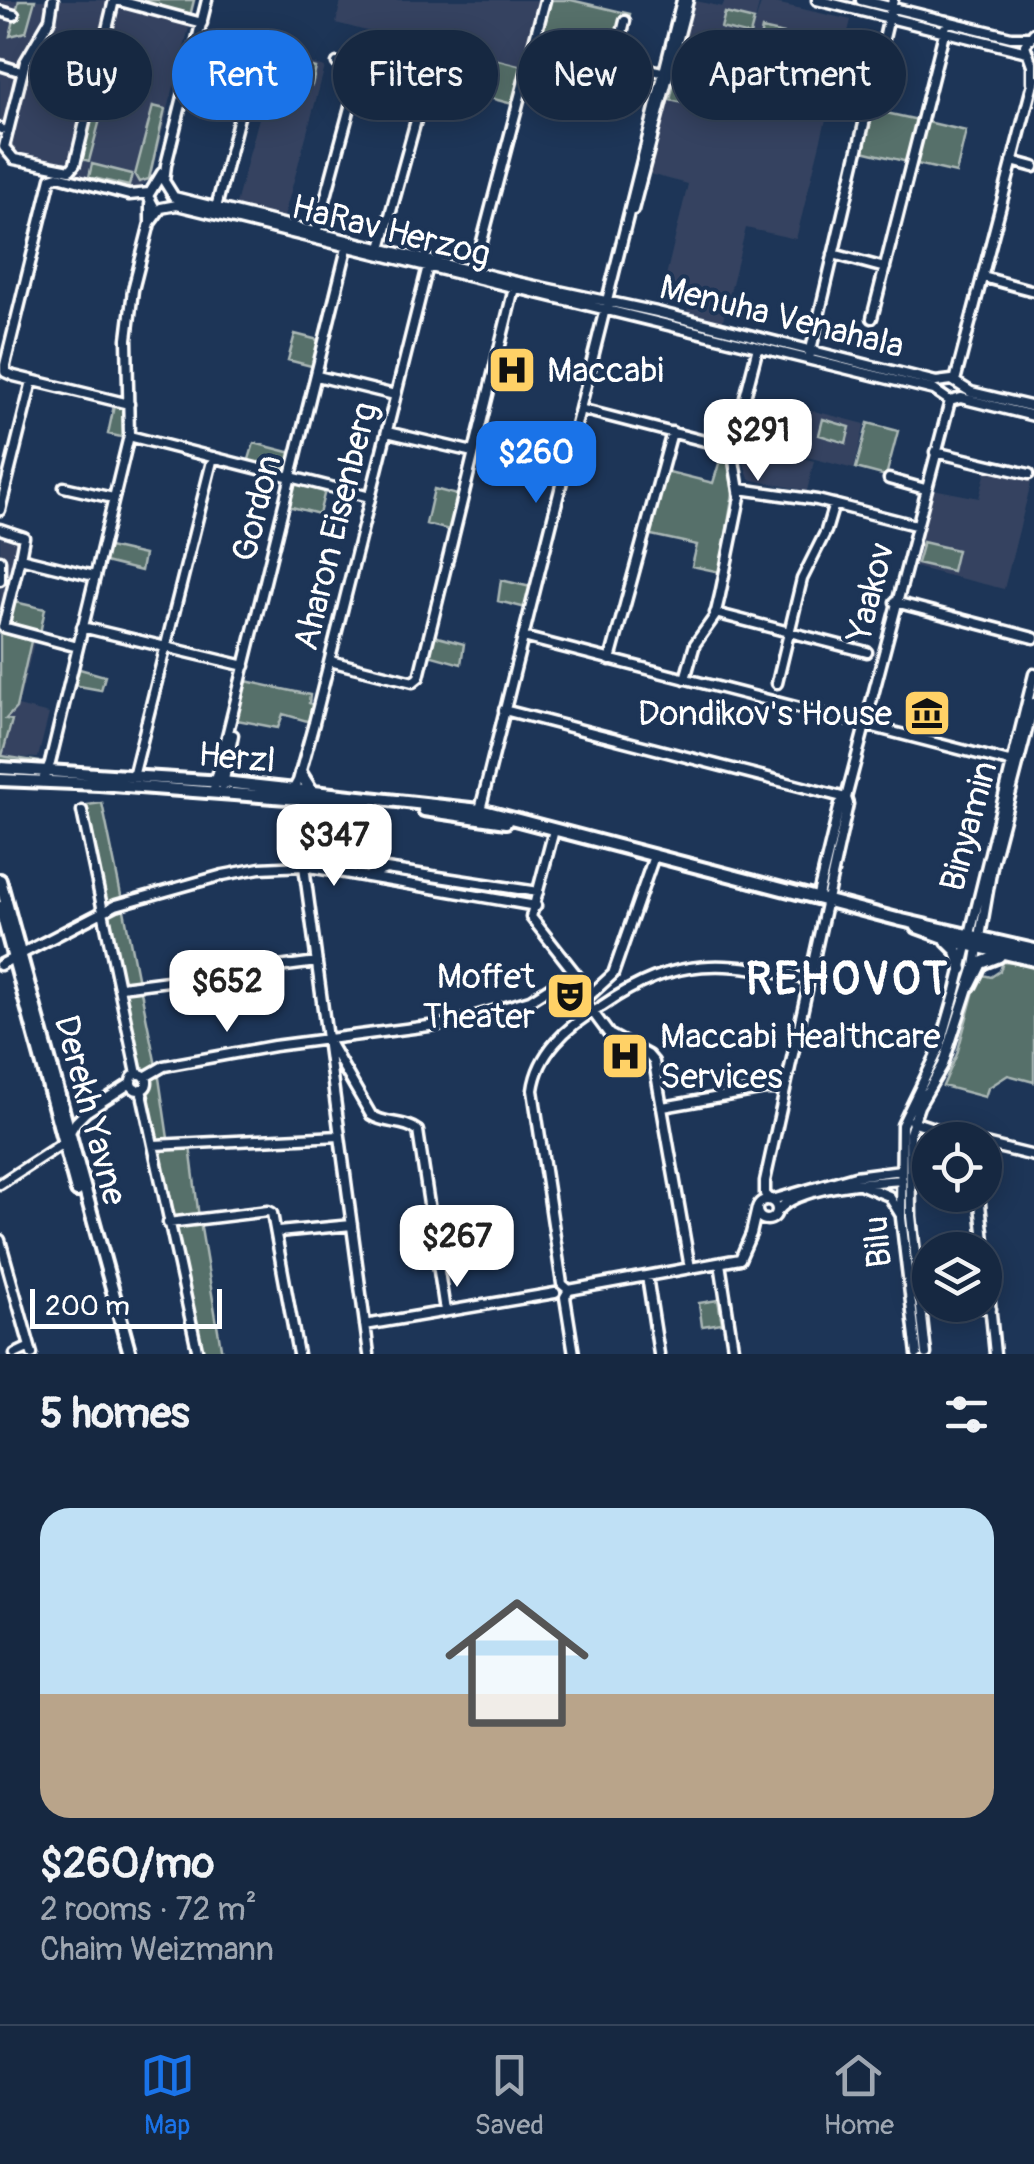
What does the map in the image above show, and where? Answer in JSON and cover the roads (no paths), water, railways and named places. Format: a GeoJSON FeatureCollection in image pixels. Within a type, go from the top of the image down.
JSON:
{"type":"FeatureCollection","features":[{"type":"Feature","properties":{"kind":"main road","name":"Herzl"},"geometry":{"type":"LineString","coordinates":[[0,768],[133,777],[284,799],[479,814]]}},
{"type":"Feature","properties":{"kind":"main road"},"geometry":{"type":"LineString","coordinates":[[300,774],[312,790]]}},
{"type":"Feature","properties":{"kind":"main road","name":"Herzl"},"geometry":{"type":"LineString","coordinates":[[0,780],[312,790],[479,814],[898,920],[1034,960]]}},
{"type":"Feature","properties":{"kind":"main road","name":"Derekh Yavne"},"geometry":{"type":"LineString","coordinates":[[0,880],[17,956],[127,1354]]}},
{"type":"Feature","properties":{"kind":"main road","name":"Derekh Yavne"},"geometry":{"type":"LineString","coordinates":[[0,907],[65,1115],[66,1138]]}},
{"type":"Feature","properties":{"kind":"main road","name":"Herzl"},"geometry":{"type":"LineString","coordinates":[[898,920],[942,938],[1034,950]]}},
{"type":"Feature","properties":{"kind":"main road"},"geometry":{"type":"LineString","coordinates":[[942,938],[958,952],[962,970]]}},
{"type":"Feature","properties":{"kind":"main road"},"geometry":{"type":"LineString","coordinates":[[970,984],[980,964],[989,958],[1018,956]]}},
{"type":"Feature","properties":{"kind":"street"},"geometry":{"type":"LineString","coordinates":[[53,0],[50,19],[25,62],[4,147],[14,159],[63,170],[70,170],[75,164],[115,0],[202,23]]}},
{"type":"Feature","properties":{"kind":"street"},"geometry":{"type":"LineString","coordinates":[[150,222],[170,199],[164,182],[166,165],[207,0]]}},
{"type":"Feature","properties":{"kind":"street"},"geometry":{"type":"LineString","coordinates":[[538,30],[546,0]]}},
{"type":"Feature","properties":{"kind":"street"},"geometry":{"type":"LineString","coordinates":[[479,814],[685,0]]}},
{"type":"Feature","properties":{"kind":"street"},"geometry":{"type":"LineString","coordinates":[[817,0],[1030,55]]}},
{"type":"Feature","properties":{"kind":"street"},"geometry":{"type":"LineString","coordinates":[[862,0],[895,2],[907,11],[1016,38],[1032,34]]}},
{"type":"Feature","properties":{"kind":"street"},"geometry":{"type":"LineString","coordinates":[[810,354],[888,18],[895,2]]}},
{"type":"Feature","properties":{"kind":"street"},"geometry":{"type":"LineString","coordinates":[[0,11],[14,14]]}},
{"type":"Feature","properties":{"kind":"street"},"geometry":{"type":"LineString","coordinates":[[623,30],[625,21]]}},
{"type":"Feature","properties":{"kind":"street"},"geometry":{"type":"LineString","coordinates":[[872,318],[947,21]]}},
{"type":"Feature","properties":{"kind":"street"},"geometry":{"type":"LineString","coordinates":[[949,398],[957,383],[1033,80],[1025,43],[1032,34]]}},
{"type":"Feature","properties":{"kind":"street"},"geometry":{"type":"LineString","coordinates":[[0,65],[16,70]]}},
{"type":"Feature","properties":{"kind":"street"},"geometry":{"type":"LineString","coordinates":[[652,70],[666,74]]}},
{"type":"Feature","properties":{"kind":"street"},"geometry":{"type":"LineString","coordinates":[[474,275],[518,105]]}},
{"type":"Feature","properties":{"kind":"street"},"geometry":{"type":"LineString","coordinates":[[216,208],[238,120]]}},
{"type":"Feature","properties":{"kind":"street"},"geometry":{"type":"LineString","coordinates":[[318,237],[347,120]]}},
{"type":"Feature","properties":{"kind":"street"},"geometry":{"type":"LineString","coordinates":[[377,251],[415,120]]}},
{"type":"Feature","properties":{"kind":"street"},"geometry":{"type":"LineString","coordinates":[[1012,161],[1034,167]]}},
{"type":"Feature","properties":{"kind":"street"},"geometry":{"type":"LineString","coordinates":[[42,782],[48,771],[129,436],[126,349],[131,302],[150,222],[152,190],[166,165]]}},
{"type":"Feature","properties":{"kind":"street"},"geometry":{"type":"LineString","coordinates":[[128,404],[7,373],[6,361],[50,180],[58,176],[129,195],[152,190]]}},
{"type":"Feature","properties":{"kind":"street","name":"HaRav Herzog"},"geometry":{"type":"LineString","coordinates":[[152,190],[168,191],[178,198],[347,248],[377,251],[608,305]]}},
{"type":"Feature","properties":{"kind":"street","name":"HaRav Herzog"},"geometry":{"type":"LineString","coordinates":[[150,204],[163,208],[177,205],[360,243],[377,251]]}},
{"type":"Feature","properties":{"kind":"street"},"geometry":{"type":"LineString","coordinates":[[347,248],[360,243]]}},
{"type":"Feature","properties":{"kind":"street","name":"Gordon"},"geometry":{"type":"LineString","coordinates":[[218,788],[234,735],[246,666],[347,248]]}},
{"type":"Feature","properties":{"kind":"street"},"geometry":{"type":"LineString","coordinates":[[833,254],[886,268]]}},
{"type":"Feature","properties":{"kind":"street","name":"Aharon Eisenberg"},"geometry":{"type":"LineString","coordinates":[[296,789],[427,264]]}},
{"type":"Feature","properties":{"kind":"street"},"geometry":{"type":"LineString","coordinates":[[983,278],[1034,291]]}},
{"type":"Feature","properties":{"kind":"street"},"geometry":{"type":"LineString","coordinates":[[330,661],[416,681],[514,286]]}},
{"type":"Feature","properties":{"kind":"street","name":"Menuha Venahala"},"geometry":{"type":"LineString","coordinates":[[608,305],[758,347],[957,383]]}},
{"type":"Feature","properties":{"kind":"street","name":"Menuha Venahala"},"geometry":{"type":"LineString","coordinates":[[608,305],[755,337],[949,398],[1034,416]]}},
{"type":"Feature","properties":{"kind":"street"},"geometry":{"type":"LineString","coordinates":[[685,679],[695,644],[715,613],[740,489],[732,448],[758,347],[755,337]]}},
{"type":"Feature","properties":{"kind":"street"},"geometry":{"type":"LineString","coordinates":[[317,376],[396,395]]}},
{"type":"Feature","properties":{"kind":"street"},"geometry":{"type":"LineString","coordinates":[[0,510],[32,381]]}},
{"type":"Feature","properties":{"kind":"street"},"geometry":{"type":"LineString","coordinates":[[944,382],[949,398]]}},
{"type":"Feature","properties":{"kind":"street"},"geometry":{"type":"LineString","coordinates":[[957,383],[971,392],[1034,407]]}},
{"type":"Feature","properties":{"kind":"street","name":"Yaakov"},"geometry":{"type":"LineString","coordinates":[[771,1200],[765,1181],[810,980],[821,900],[949,398]]}},
{"type":"Feature","properties":{"kind":"street"},"geometry":{"type":"LineString","coordinates":[[580,409],[732,448]]}},
{"type":"Feature","properties":{"kind":"street"},"geometry":{"type":"LineString","coordinates":[[386,432],[473,452]]}},
{"type":"Feature","properties":{"kind":"street"},"geometry":{"type":"LineString","coordinates":[[610,660],[672,432]]}},
{"type":"Feature","properties":{"kind":"street"},"geometry":{"type":"LineString","coordinates":[[129,436],[370,497]]}},
{"type":"Feature","properties":{"kind":"street"},"geometry":{"type":"LineString","coordinates":[[935,452],[1029,474]]}},
{"type":"Feature","properties":{"kind":"street"},"geometry":{"type":"LineString","coordinates":[[133,777],[213,457]]}},
{"type":"Feature","properties":{"kind":"street"},"geometry":{"type":"LineString","coordinates":[[889,479],[925,489]]}},
{"type":"Feature","properties":{"kind":"street"},"geometry":{"type":"LineString","coordinates":[[64,488],[114,498]]}},
{"type":"Feature","properties":{"kind":"street"},"geometry":{"type":"LineString","coordinates":[[740,489],[834,504],[915,525]]}},
{"type":"Feature","properties":{"kind":"street"},"geometry":{"type":"LineString","coordinates":[[777,683],[802,579],[826,532],[834,504]]}},
{"type":"Feature","properties":{"kind":"street"},"geometry":{"type":"LineString","coordinates":[[0,529],[24,537],[3,626],[78,647]]}},
{"type":"Feature","properties":{"kind":"street"},"geometry":{"type":"LineString","coordinates":[[20,558],[94,576]]}},
{"type":"Feature","properties":{"kind":"street"},"geometry":{"type":"LineString","coordinates":[[0,560],[0,580]]}},
{"type":"Feature","properties":{"kind":"street"},"geometry":{"type":"LineString","coordinates":[[895,602],[1034,638]]}},
{"type":"Feature","properties":{"kind":"street"},"geometry":{"type":"LineString","coordinates":[[715,613],[867,652]]}},
{"type":"Feature","properties":{"kind":"street"},"geometry":{"type":"LineString","coordinates":[[82,626],[246,666]]}},
{"type":"Feature","properties":{"kind":"street"},"geometry":{"type":"LineString","coordinates":[[523,637],[1016,763]]}},
{"type":"Feature","properties":{"kind":"street","name":"Binyamin"},"geometry":{"type":"LineString","coordinates":[[974,941],[1034,674]]}},
{"type":"Feature","properties":{"kind":"street","name":"Binyamin"},"geometry":{"type":"LineString","coordinates":[[1016,763],[1034,703]]}},
{"type":"Feature","properties":{"kind":"street"},"geometry":{"type":"LineString","coordinates":[[504,710],[846,798]]}},
{"type":"Feature","properties":{"kind":"street"},"geometry":{"type":"LineString","coordinates":[[284,799],[296,789]]}},
{"type":"Feature","properties":{"kind":"street"},"geometry":{"type":"LineString","coordinates":[[82,811],[102,910],[146,1085],[141,1090]]}},
{"type":"Feature","properties":{"kind":"street"},"geometry":{"type":"LineString","coordinates":[[554,830],[531,917],[582,982],[609,1034],[653,1059],[690,1268]]}},
{"type":"Feature","properties":{"kind":"street"},"geometry":{"type":"LineString","coordinates":[[592,1005],[597,988],[609,980],[616,966],[654,856]]}},
{"type":"Feature","properties":{"kind":"street"},"geometry":{"type":"LineString","coordinates":[[304,866],[369,1354]]}},
{"type":"Feature","properties":{"kind":"street"},"geometry":{"type":"LineString","coordinates":[[0,965],[102,910],[226,874],[304,866],[536,906]]}},
{"type":"Feature","properties":{"kind":"street"},"geometry":{"type":"LineString","coordinates":[[370,876],[386,870],[538,892]]}},
{"type":"Feature","properties":{"kind":"street"},"geometry":{"type":"LineString","coordinates":[[912,1130],[906,1129],[940,1047],[974,941]]}},
{"type":"Feature","properties":{"kind":"street","name":"Bilu"},"geometry":{"type":"LineString","coordinates":[[917,1354],[901,1218],[906,1129],[943,1066],[970,984],[974,941]]}},
{"type":"Feature","properties":{"kind":"street"},"geometry":{"type":"LineString","coordinates":[[120,987],[317,962]]}},
{"type":"Feature","properties":{"kind":"street"},"geometry":{"type":"LineString","coordinates":[[592,1005],[656,977],[716,964],[747,966],[810,980]]}},
{"type":"Feature","properties":{"kind":"street"},"geometry":{"type":"LineString","coordinates":[[616,966],[619,982],[632,988]]}},
{"type":"Feature","properties":{"kind":"street"},"geometry":{"type":"LineString","coordinates":[[0,1184],[66,1138],[86,1112],[141,1075],[164,1066],[327,1038],[452,1023],[530,1000],[574,972]]}},
{"type":"Feature","properties":{"kind":"street"},"geometry":{"type":"LineString","coordinates":[[574,1354],[533,1090],[537,1070],[547,1053],[606,994],[582,982]]}},
{"type":"Feature","properties":{"kind":"street"},"geometry":{"type":"LineString","coordinates":[[327,1038],[371,1115],[418,1130],[445,1311]]}},
{"type":"Feature","properties":{"kind":"street"},"geometry":{"type":"LineString","coordinates":[[131,1083],[141,1090]]}},
{"type":"Feature","properties":{"kind":"street"},"geometry":{"type":"LineString","coordinates":[[663,1107],[765,1089],[786,1090]]}},
{"type":"Feature","properties":{"kind":"street"},"geometry":{"type":"LineString","coordinates":[[141,1090],[198,1354]]}},
{"type":"Feature","properties":{"kind":"street"},"geometry":{"type":"LineString","coordinates":[[65,1115],[67,1109],[86,1112]]}},
{"type":"Feature","properties":{"kind":"street"},"geometry":{"type":"LineString","coordinates":[[154,1146],[340,1136]]}},
{"type":"Feature","properties":{"kind":"street"},"geometry":{"type":"LineString","coordinates":[[1002,1148],[1033,1156],[1034,1171]]}},
{"type":"Feature","properties":{"kind":"street"},"geometry":{"type":"LineString","coordinates":[[365,1325],[742,1257],[762,1200],[855,1176],[904,1176]]}},
{"type":"Feature","properties":{"kind":"street"},"geometry":{"type":"LineString","coordinates":[[751,1234],[760,1223],[773,1218],[794,1200],[852,1184],[904,1176]]}},
{"type":"Feature","properties":{"kind":"street","name":"Bilu"},"geometry":{"type":"LineString","coordinates":[[904,1176],[912,1242]]}},
{"type":"Feature","properties":{"kind":"street"},"geometry":{"type":"LineString","coordinates":[[852,1184],[872,1187],[890,1196],[901,1218]]}},
{"type":"Feature","properties":{"kind":"street"},"geometry":{"type":"LineString","coordinates":[[771,1200],[778,1210]]}},
{"type":"Feature","properties":{"kind":"street"},"geometry":{"type":"LineString","coordinates":[[757,1208],[760,1217],[768,1220]]}},
{"type":"Feature","properties":{"kind":"street"},"geometry":{"type":"LineString","coordinates":[[168,1223],[268,1211],[275,1217],[298,1354]]}},
{"type":"Feature","properties":{"kind":"street"},"geometry":{"type":"LineString","coordinates":[[278,1232],[352,1226]]}},
{"type":"Feature","properties":{"kind":"street"},"geometry":{"type":"LineString","coordinates":[[0,1240],[3,1263],[31,1350],[15,1354]]}},
{"type":"Feature","properties":{"kind":"street"},"geometry":{"type":"LineString","coordinates":[[720,1263],[734,1354]]}},
{"type":"Feature","properties":{"kind":"street"},"geometry":{"type":"LineString","coordinates":[[646,1276],[659,1354]]}},
{"type":"Feature","properties":{"kind":"street","name":"Bilu"},"geometry":{"type":"LineString","coordinates":[[922,1322],[926,1354]]}},
{"type":"Feature","properties":{"kind":"street"},"geometry":{"type":"LineString","coordinates":[[991,1322],[995,1354]]}},
{"type":"Feature","properties":{"kind":"place","name":"Maccabi"},"geometry":{"type":"Point","coordinates":[512,370]}},
{"type":"Feature","properties":{"kind":"place","name":"Dondikov's House"},"geometry":{"type":"Point","coordinates":[927,713]}},
{"type":"Feature","properties":{"kind":"place","name":"Moffet Theater"},"geometry":{"type":"Point","coordinates":[570,996]}},
{"type":"Feature","properties":{"kind":"place","name":"Maccabi Healthcare Services"},"geometry":{"type":"Point","coordinates":[625,1056]}},
{"type":"Feature","properties":{"kind":"district","name":"REHOVOT"},"geometry":{"type":"Point","coordinates":[848,978]}}]}
